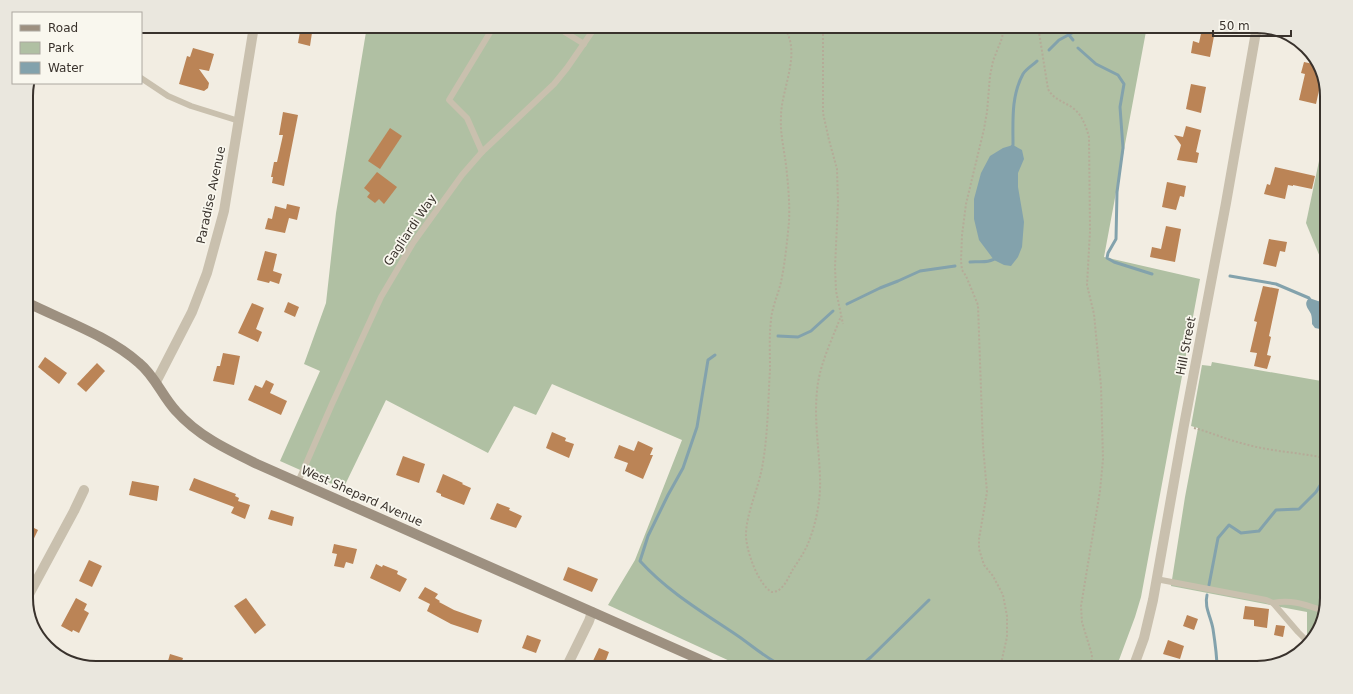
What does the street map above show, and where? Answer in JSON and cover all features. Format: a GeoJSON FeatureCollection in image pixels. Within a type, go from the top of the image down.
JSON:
{"type":"FeatureCollection","features":[{"type":"Feature","properties":{"kind":"street","name":"Paradise Avenue"},"geometry":{"type":"LineString","coordinates":[[156,382],[192,312],[207,273],[224,211],[253,33]]}},
{"type":"Feature","properties":{"kind":"street","name":"Hill Street"},"geometry":{"type":"LineString","coordinates":[[1135,661],[1144,638],[1156,579],[1226,203],[1256,33]]}},
{"type":"Feature","properties":{"kind":"street","name":"West Shepard Avenue"},"geometry":{"type":"LineString","coordinates":[[33,305],[98,336],[140,363],[156,382],[164,397],[172,407],[193,428],[210,440],[257,464],[703,661]]}},
{"type":"Feature","properties":{"kind":"street"},"geometry":{"type":"LineString","coordinates":[[33,587],[84,490]]}},
{"type":"Feature","properties":{"kind":"street"},"geometry":{"type":"LineString","coordinates":[[569,661],[592,612]]}},
{"type":"Feature","properties":{"kind":"lane"},"geometry":{"type":"LineString","coordinates":[[482,152],[467,118],[449,100],[490,33]]}},
{"type":"Feature","properties":{"kind":"lane"},"geometry":{"type":"LineString","coordinates":[[566,33],[584,44]]}},
{"type":"Feature","properties":{"kind":"lane","name":"Gagliardi Way"},"geometry":{"type":"LineString","coordinates":[[298,482],[381,297],[416,238],[462,175],[482,152],[554,84],[591,33]]}},
{"type":"Feature","properties":{"kind":"lane"},"geometry":{"type":"LineString","coordinates":[[142,79],[168,96],[191,106],[239,121]]}},
{"type":"Feature","properties":{"kind":"lane"},"geometry":{"type":"LineString","coordinates":[[1156,579],[1266,600],[1273,603],[1305,639]]}},
{"type":"Feature","properties":{"kind":"lane"},"geometry":{"type":"LineString","coordinates":[[1273,603],[1284,601],[1303,604],[1319,609]]}},
{"type":"Feature","properties":{"kind":"path"},"geometry":{"type":"LineString","coordinates":[[787,33],[790,38],[792,48],[780,116],[786,167],[789,220],[781,283],[771,320],[770,368],[762,468],[746,534],[748,546],[758,575],[763,585],[772,592],[780,590],[786,583],[806,547],[816,518],[819,502],[820,478],[816,414],[817,391],[822,364],[841,316]]}},
{"type":"Feature","properties":{"kind":"path"},"geometry":{"type":"LineString","coordinates":[[823,33],[823,114],[837,169],[838,202],[835,267],[836,291],[843,324]]}},
{"type":"Feature","properties":{"kind":"path"},"geometry":{"type":"LineString","coordinates":[[1001,661],[1007,632],[1006,611],[1001,590],[984,565],[979,549],[979,539],[987,492],[983,446],[978,305],[962,270],[961,261],[962,235],[966,204],[984,129],[993,61],[1003,33]]}},
{"type":"Feature","properties":{"kind":"path"},"geometry":{"type":"LineString","coordinates":[[1039,33],[1048,89],[1052,96],[1077,111],[1085,124],[1089,137],[1090,231],[1088,285],[1094,314],[1101,386],[1103,459],[1100,491],[1081,606],[1082,622],[1092,655],[1092,661]]}},
{"type":"Feature","properties":{"kind":"path"},"geometry":{"type":"LineString","coordinates":[[1184,425],[1216,434],[1240,443],[1265,449],[1320,457]]}},
{"type":"Feature","properties":{"kind":"green space"},"geometry":{"type":"Polygon","coordinates":[[[366,33],[1146,33],[1104,257],[1200,279],[1141,597],[1119,661],[730,661],[608,605],[635,560],[682,440],[552,384],[536,415],[514,406],[488,453],[386,400],[343,489],[280,461],[320,371],[304,364],[326,303],[336,213],[366,33]]]}},
{"type":"Feature","properties":{"kind":"green space"},"geometry":{"type":"Polygon","coordinates":[[[1320,156],[1320,257],[1306,223],[1320,156]]]}},
{"type":"Feature","properties":{"kind":"green space"},"geometry":{"type":"Polygon","coordinates":[[[1212,362],[1320,381],[1320,598],[1318,614],[1314,626],[1307,636],[1307,612],[1171,586],[1198,428],[1191,426],[1202,365],[1211,366],[1212,362]]]}},
{"type":"Feature","properties":{"kind":"water"},"geometry":{"type":"Polygon","coordinates":[[[1013,145],[1022,150],[1024,159],[1018,173],[1018,187],[1024,222],[1022,247],[1018,257],[1011,266],[1004,265],[994,260],[979,240],[974,219],[974,199],[981,173],[990,156],[1003,148],[1013,145]]]}},
{"type":"Feature","properties":{"kind":"water"},"geometry":{"type":"Polygon","coordinates":[[[1309,298],[1320,302],[1320,329],[1315,328],[1312,324],[1311,314],[1306,304],[1309,298]]]}},
{"type":"Feature","properties":{"kind":"building"},"geometry":{"type":"Polygon","coordinates":[[[300,33],[312,33],[310,46],[298,43],[300,33]]]}},
{"type":"Feature","properties":{"kind":"building"},"geometry":{"type":"Polygon","coordinates":[[[1201,33],[1215,33],[1210,57],[1191,53],[1193,41],[1199,43],[1201,33]]]}},
{"type":"Feature","properties":{"kind":"building"},"geometry":{"type":"Polygon","coordinates":[[[193,48],[214,54],[209,71],[199,69],[209,83],[208,88],[204,91],[179,84],[187,56],[190,57],[193,48]]]}},
{"type":"Feature","properties":{"kind":"building"},"geometry":{"type":"Polygon","coordinates":[[[1304,62],[1311,63],[1314,68],[1320,88],[1316,104],[1299,100],[1305,74],[1301,73],[1304,62]]]}},
{"type":"Feature","properties":{"kind":"building"},"geometry":{"type":"Polygon","coordinates":[[[1191,84],[1206,87],[1201,113],[1186,109],[1191,84]]]}},
{"type":"Feature","properties":{"kind":"building"},"geometry":{"type":"Polygon","coordinates":[[[283,112],[298,115],[284,186],[272,183],[273,177],[271,177],[274,162],[277,162],[283,135],[279,135],[283,112]]]}},
{"type":"Feature","properties":{"kind":"building"},"geometry":{"type":"Polygon","coordinates":[[[1186,126],[1201,130],[1196,152],[1199,153],[1197,163],[1177,160],[1181,145],[1174,135],[1183,137],[1186,126]]]}},
{"type":"Feature","properties":{"kind":"building"},"geometry":{"type":"Polygon","coordinates":[[[390,128],[402,136],[380,169],[368,161],[390,128]]]}},
{"type":"Feature","properties":{"kind":"building"},"geometry":{"type":"Polygon","coordinates":[[[1275,167],[1315,176],[1312,189],[1288,185],[1285,199],[1264,194],[1267,184],[1270,185],[1275,167]]]}},
{"type":"Feature","properties":{"kind":"building"},"geometry":{"type":"Polygon","coordinates":[[[377,172],[397,187],[384,204],[379,199],[375,203],[367,197],[370,193],[364,188],[377,172]]]}},
{"type":"Feature","properties":{"kind":"building"},"geometry":{"type":"Polygon","coordinates":[[[1167,182],[1186,186],[1184,197],[1180,196],[1176,210],[1162,207],[1167,182]]]}},
{"type":"Feature","properties":{"kind":"building"},"geometry":{"type":"Polygon","coordinates":[[[287,204],[300,207],[297,220],[289,218],[285,233],[265,229],[268,218],[272,219],[275,206],[286,209],[287,204]]]}},
{"type":"Feature","properties":{"kind":"building"},"geometry":{"type":"Polygon","coordinates":[[[1166,226],[1181,229],[1175,262],[1150,257],[1152,247],[1161,249],[1166,226]]]}},
{"type":"Feature","properties":{"kind":"building"},"geometry":{"type":"Polygon","coordinates":[[[1269,239],[1287,242],[1285,252],[1280,251],[1276,267],[1263,264],[1269,239]]]}},
{"type":"Feature","properties":{"kind":"building"},"geometry":{"type":"Polygon","coordinates":[[[265,251],[277,254],[273,271],[282,274],[279,284],[270,281],[269,283],[257,280],[265,251]]]}},
{"type":"Feature","properties":{"kind":"building"},"geometry":{"type":"Polygon","coordinates":[[[1263,286],[1279,289],[1269,336],[1271,337],[1267,355],[1271,356],[1267,369],[1254,366],[1257,353],[1250,352],[1257,322],[1254,321],[1263,286]]]}},
{"type":"Feature","properties":{"kind":"building"},"geometry":{"type":"Polygon","coordinates":[[[288,302],[299,307],[295,317],[284,312],[288,302]]]}},
{"type":"Feature","properties":{"kind":"building"},"geometry":{"type":"Polygon","coordinates":[[[252,303],[264,308],[256,329],[262,332],[258,342],[238,333],[252,303]]]}},
{"type":"Feature","properties":{"kind":"building"},"geometry":{"type":"Polygon","coordinates":[[[223,353],[240,356],[234,385],[213,381],[217,366],[220,366],[223,353]]]}},
{"type":"Feature","properties":{"kind":"building"},"geometry":{"type":"Polygon","coordinates":[[[45,357],[67,373],[59,384],[38,367],[45,357]]]}},
{"type":"Feature","properties":{"kind":"building"},"geometry":{"type":"Polygon","coordinates":[[[97,363],[105,371],[86,392],[77,384],[97,363]]]}},
{"type":"Feature","properties":{"kind":"building"},"geometry":{"type":"Polygon","coordinates":[[[266,380],[274,384],[270,393],[287,401],[281,415],[248,400],[255,385],[262,388],[266,380]]]}},
{"type":"Feature","properties":{"kind":"building"},"geometry":{"type":"Polygon","coordinates":[[[552,432],[566,438],[565,441],[574,444],[569,458],[546,448],[552,432]]]}},
{"type":"Feature","properties":{"kind":"building"},"geometry":{"type":"Polygon","coordinates":[[[638,441],[653,448],[650,455],[653,455],[643,479],[625,471],[628,463],[614,458],[619,445],[634,451],[638,441]]]}},
{"type":"Feature","properties":{"kind":"building"},"geometry":{"type":"Polygon","coordinates":[[[403,456],[425,464],[419,483],[396,475],[403,456]]]}},
{"type":"Feature","properties":{"kind":"building"},"geometry":{"type":"Polygon","coordinates":[[[443,474],[471,488],[464,505],[441,496],[441,494],[436,492],[443,474]]]}},
{"type":"Feature","properties":{"kind":"building"},"geometry":{"type":"Polygon","coordinates":[[[194,478],[236,494],[235,496],[239,498],[238,501],[250,505],[245,519],[231,513],[234,507],[189,490],[194,478]]]}},
{"type":"Feature","properties":{"kind":"building"},"geometry":{"type":"Polygon","coordinates":[[[132,481],[159,486],[157,501],[129,495],[132,481]]]}},
{"type":"Feature","properties":{"kind":"building"},"geometry":{"type":"Polygon","coordinates":[[[497,503],[510,508],[509,510],[522,516],[516,528],[490,519],[497,503]]]}},
{"type":"Feature","properties":{"kind":"building"},"geometry":{"type":"Polygon","coordinates":[[[271,510],[294,517],[292,526],[268,519],[271,510]]]}},
{"type":"Feature","properties":{"kind":"building"},"geometry":{"type":"Polygon","coordinates":[[[33,528],[38,530],[33,540],[33,528]]]}},
{"type":"Feature","properties":{"kind":"building"},"geometry":{"type":"Polygon","coordinates":[[[334,544],[357,549],[353,564],[346,562],[344,568],[334,566],[337,554],[332,553],[334,544]]]}},
{"type":"Feature","properties":{"kind":"building"},"geometry":{"type":"Polygon","coordinates":[[[89,560],[102,566],[92,587],[79,581],[89,560]]]}},
{"type":"Feature","properties":{"kind":"building"},"geometry":{"type":"Polygon","coordinates":[[[376,564],[398,571],[397,574],[407,579],[400,592],[370,578],[376,564]]]}},
{"type":"Feature","properties":{"kind":"building"},"geometry":{"type":"Polygon","coordinates":[[[568,567],[598,579],[592,592],[563,580],[568,567]]]}},
{"type":"Feature","properties":{"kind":"building"},"geometry":{"type":"Polygon","coordinates":[[[425,587],[438,594],[435,598],[440,601],[439,602],[454,610],[482,620],[478,633],[451,624],[427,611],[430,604],[418,598],[425,587]]]}},
{"type":"Feature","properties":{"kind":"building"},"geometry":{"type":"Polygon","coordinates":[[[76,598],[87,604],[84,610],[89,613],[79,633],[73,630],[72,632],[61,626],[76,598]]]}},
{"type":"Feature","properties":{"kind":"building"},"geometry":{"type":"Polygon","coordinates":[[[246,598],[266,625],[255,634],[234,606],[246,598]]]}},
{"type":"Feature","properties":{"kind":"building"},"geometry":{"type":"Polygon","coordinates":[[[1245,606],[1269,609],[1267,628],[1254,626],[1254,620],[1243,619],[1245,606]]]}},
{"type":"Feature","properties":{"kind":"building"},"geometry":{"type":"Polygon","coordinates":[[[1187,615],[1198,619],[1194,630],[1183,626],[1187,615]]]}},
{"type":"Feature","properties":{"kind":"building"},"geometry":{"type":"Polygon","coordinates":[[[1276,625],[1285,626],[1283,637],[1274,635],[1276,625]]]}},
{"type":"Feature","properties":{"kind":"building"},"geometry":{"type":"Polygon","coordinates":[[[527,635],[541,640],[536,653],[522,648],[527,635]]]}},
{"type":"Feature","properties":{"kind":"building"},"geometry":{"type":"Polygon","coordinates":[[[1168,640],[1184,646],[1180,659],[1163,654],[1168,640]]]}},
{"type":"Feature","properties":{"kind":"building"},"geometry":{"type":"Polygon","coordinates":[[[599,648],[609,652],[606,661],[593,661],[599,648]]]}},
{"type":"Feature","properties":{"kind":"building"},"geometry":{"type":"Polygon","coordinates":[[[170,654],[183,658],[182,661],[168,661],[170,654]]]}},
{"type":"Feature","properties":{"kind":"waterway"},"geometry":{"type":"LineString","coordinates":[[1049,50],[1059,40],[1072,33]]}},
{"type":"Feature","properties":{"kind":"waterway"},"geometry":{"type":"LineString","coordinates":[[1069,35],[1073,40]]}},
{"type":"Feature","properties":{"kind":"waterway"},"geometry":{"type":"LineString","coordinates":[[1078,48],[1096,64],[1118,75],[1124,84],[1120,107],[1123,148],[1117,192],[1116,239],[1108,253],[1107,258],[1114,262],[1152,274]]}},
{"type":"Feature","properties":{"kind":"waterway"},"geometry":{"type":"LineString","coordinates":[[1011,148],[1013,145],[1013,118],[1016,91],[1023,74],[1037,61]]}},
{"type":"Feature","properties":{"kind":"waterway"},"geometry":{"type":"LineString","coordinates":[[970,262],[991,261],[997,257]]}},
{"type":"Feature","properties":{"kind":"waterway"},"geometry":{"type":"LineString","coordinates":[[847,304],[920,271],[955,266]]}},
{"type":"Feature","properties":{"kind":"waterway"},"geometry":{"type":"LineString","coordinates":[[1230,276],[1276,284],[1309,298],[1311,301]]}},
{"type":"Feature","properties":{"kind":"waterway"},"geometry":{"type":"LineString","coordinates":[[778,336],[798,337],[811,331],[833,311]]}},
{"type":"Feature","properties":{"kind":"waterway"},"geometry":{"type":"LineString","coordinates":[[715,355],[708,360],[697,427],[683,468],[648,536],[640,561],[662,583],[687,602],[773,661]]}},
{"type":"Feature","properties":{"kind":"waterway"},"geometry":{"type":"LineString","coordinates":[[1209,585],[1218,538],[1229,525],[1241,533],[1259,531],[1276,510],[1299,509],[1316,492],[1320,485]]}},
{"type":"Feature","properties":{"kind":"waterway"},"geometry":{"type":"LineString","coordinates":[[1207,595],[1206,604],[1213,629],[1217,661]]}},
{"type":"Feature","properties":{"kind":"waterway"},"geometry":{"type":"LineString","coordinates":[[866,661],[929,600]]}}]}
